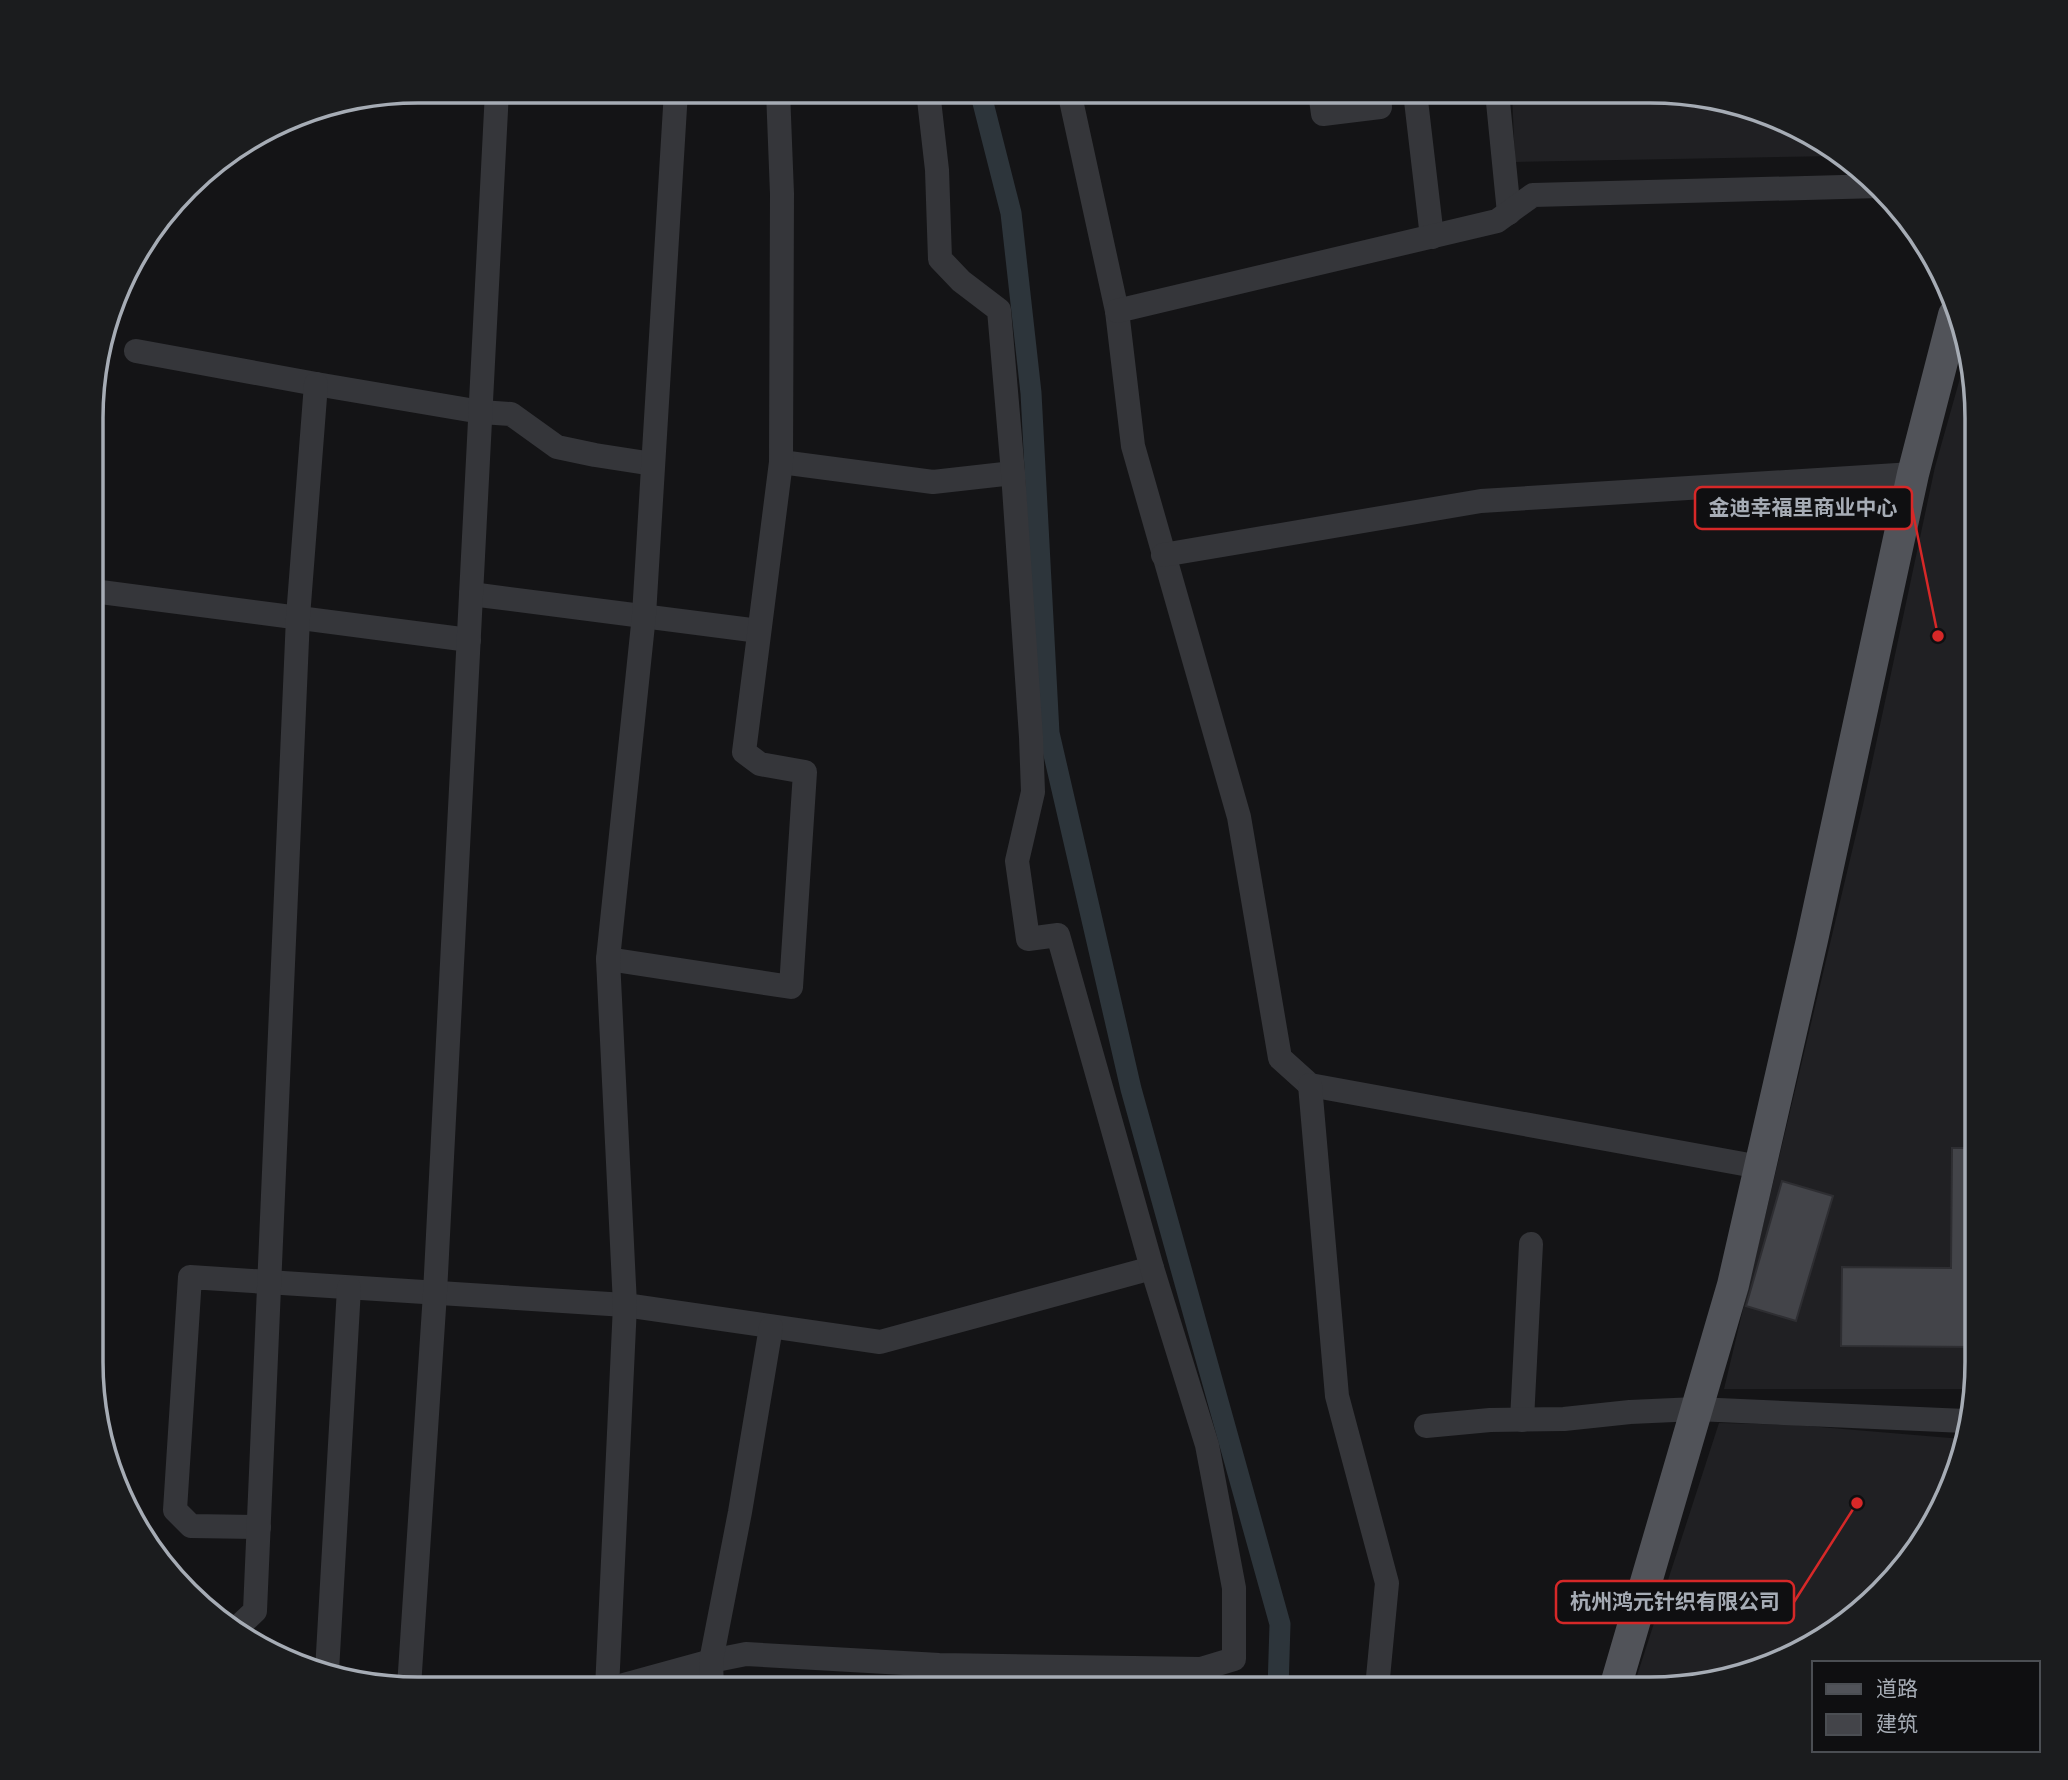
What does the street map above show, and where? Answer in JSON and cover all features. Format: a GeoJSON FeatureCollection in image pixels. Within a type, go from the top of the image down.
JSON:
{"type":"FeatureCollection","features":[{"type":"Feature","properties":{"kind":"main road"},"geometry":{"type":"LineString","coordinates":[[1618,1677],[1733,1285],[1815,927],[1913,474],[1951,327]]}},
{"type":"Feature","properties":{"kind":"street"},"geometry":{"type":"LineString","coordinates":[[410,1677],[435,1293],[496,103]]}},
{"type":"Feature","properties":{"kind":"street"},"geometry":{"type":"LineString","coordinates":[[609,1677],[625,1305],[608,959],[644,615],[675,103]]}},
{"type":"Feature","properties":{"kind":"street"},"geometry":{"type":"LineString","coordinates":[[608,959],[791,987],[805,772],[760,764],[744,752],[781,463],[782,194],[778,103]]}},
{"type":"Feature","properties":{"kind":"street"},"geometry":{"type":"LineString","coordinates":[[711,1675],[746,1654],[939,1665],[1201,1669],[1234,1659],[1234,1588],[1208,1445],[1152,1268],[1058,935],[1028,939],[1017,861],[1033,792],[1013,473],[999,310],[961,281],[940,259],[936,170],[929,103]]}},
{"type":"Feature","properties":{"kind":"street"},"geometry":{"type":"LineString","coordinates":[[1072,103],[1117,311],[1133,446],[1239,817],[1280,1058],[1310,1086],[1760,1167]]}},
{"type":"Feature","properties":{"kind":"street"},"geometry":{"type":"LineString","coordinates":[[1322,103],[1323,114],[1380,107],[1379,103]]}},
{"type":"Feature","properties":{"kind":"street"},"geometry":{"type":"LineString","coordinates":[[1416,103],[1432,237]]}},
{"type":"Feature","properties":{"kind":"street"},"geometry":{"type":"LineString","coordinates":[[1498,103],[1509,213]]}},
{"type":"Feature","properties":{"kind":"street"},"geometry":{"type":"LineString","coordinates":[[1117,311],[1497,221],[1533,195],[1864,186]]}},
{"type":"Feature","properties":{"kind":"street"},"geometry":{"type":"LineString","coordinates":[[136,351],[481,412],[511,414],[557,447],[653,464]]}},
{"type":"Feature","properties":{"kind":"street"},"geometry":{"type":"LineString","coordinates":[[242,1623],[255,1611],[298,617],[316,384]]}},
{"type":"Feature","properties":{"kind":"street"},"geometry":{"type":"LineString","coordinates":[[781,463],[933,482],[1013,473]]}},
{"type":"Feature","properties":{"kind":"street"},"geometry":{"type":"LineString","coordinates":[[1163,555],[1481,501],[1913,474]]}},
{"type":"Feature","properties":{"kind":"street"},"geometry":{"type":"LineString","coordinates":[[103,591],[469,640]]}},
{"type":"Feature","properties":{"kind":"street"},"geometry":{"type":"LineString","coordinates":[[471,594],[759,631]]}},
{"type":"Feature","properties":{"kind":"street"},"geometry":{"type":"LineString","coordinates":[[1310,1086],[1337,1396],[1387,1583],[1378,1677]]}},
{"type":"Feature","properties":{"kind":"street"},"geometry":{"type":"LineString","coordinates":[[1522,1420],[1531,1244]]}},
{"type":"Feature","properties":{"kind":"street"},"geometry":{"type":"LineString","coordinates":[[259,1527],[191,1526],[175,1510],[190,1277],[625,1305],[880,1342],[1152,1268]]}},
{"type":"Feature","properties":{"kind":"street"},"geometry":{"type":"LineString","coordinates":[[327,1663],[349,1288]]}},
{"type":"Feature","properties":{"kind":"street"},"geometry":{"type":"LineString","coordinates":[[711,1675],[771,1326]]}},
{"type":"Feature","properties":{"kind":"street"},"geometry":{"type":"LineString","coordinates":[[1426,1426],[1696,1409],[1959,1421]]}},
{"type":"Feature","properties":{"kind":"shaded area"},"geometry":{"type":"Polygon","coordinates":[[[1512,103],[1650,103],[1711,109],[1770,127],[1825,156],[1515,162],[1512,103]]]}},
{"type":"Feature","properties":{"kind":"shaded area"},"geometry":{"type":"Polygon","coordinates":[[[1961,373],[1965,418],[1963,1389],[1724,1389],[1863,805],[1935,467],[1961,373]]]}},
{"type":"Feature","properties":{"kind":"shaded area"},"geometry":{"type":"Polygon","coordinates":[[[1719,1423],[1796,1425],[1955,1438],[1941,1482],[1912,1537],[1873,1585],[1842,1612],[1807,1635],[1751,1660],[1691,1674],[1637,1677],[1719,1423]]]}},
{"type":"Feature","properties":{"kind":"building"},"geometry":{"type":"Polygon","coordinates":[[[1952,1148],[1965,1148],[1965,1347],[1841,1346],[1842,1267],[1951,1268],[1952,1148]]]}},
{"type":"Feature","properties":{"kind":"building"},"geometry":{"type":"Polygon","coordinates":[[[1782,1181],[1833,1196],[1796,1321],[1746,1306],[1782,1181]]]}},
{"type":"Feature","properties":{"kind":"waterway"},"geometry":{"type":"LineString","coordinates":[[983,103],[1011,213],[1031,393],[1049,733],[1131,1089],[1280,1624],[1278,1677]]}},
{"type":"Feature","properties":{"kind":"place","name":"金迪幸福里商业中心"},"geometry":{"type":"Point","coordinates":[1938,636]}},
{"type":"Feature","properties":{"kind":"place","name":"杭州鸿元针织有限公司"},"geometry":{"type":"Point","coordinates":[1857,1503]}}]}
